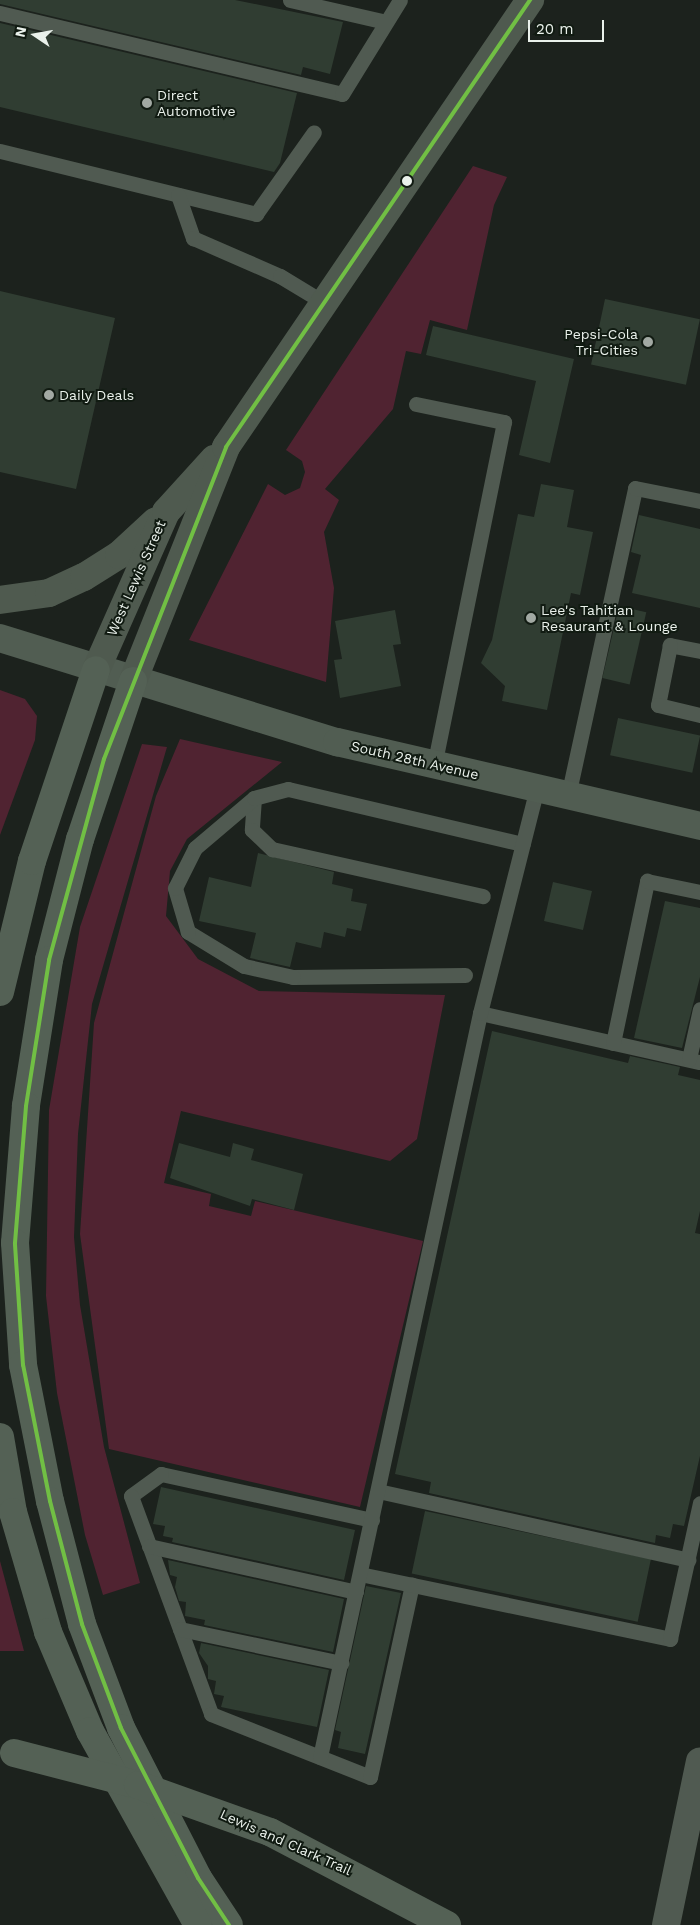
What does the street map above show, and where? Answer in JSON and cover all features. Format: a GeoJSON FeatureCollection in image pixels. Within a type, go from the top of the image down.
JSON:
{"type":"FeatureCollection","features":[{"type":"Feature","properties":{"kind":"highway"},"geometry":{"type":"LineString","coordinates":[[0,992],[32,862],[96,670]]}},
{"type":"Feature","properties":{"kind":"highway"},"geometry":{"type":"LineString","coordinates":[[133,681],[80,839],[49,960],[26,1106],[15,1243],[23,1365],[50,1501],[82,1624],[122,1728],[198,1878],[229,1925]]}},
{"type":"Feature","properties":{"kind":"highway"},"geometry":{"type":"LineString","coordinates":[[0,1437],[13,1512],[48,1632],[90,1731],[198,1925]]}},
{"type":"Feature","properties":{"kind":"highway","name":"Lewis and Clark Trail"},"geometry":{"type":"LineString","coordinates":[[7,1751],[138,1785],[270,1832],[448,1925]]}},
{"type":"Feature","properties":{"kind":"main road","name":"West Lewis Street"},"geometry":{"type":"LineString","coordinates":[[96,670],[166,512],[226,447],[530,0]]}},
{"type":"Feature","properties":{"kind":"main road","name":"West Lewis Street"},"geometry":{"type":"LineString","coordinates":[[133,681],[226,447]]}},
{"type":"Feature","properties":{"kind":"main road"},"geometry":{"type":"LineString","coordinates":[[0,600],[49,593],[84,577],[119,556],[166,512]]}},
{"type":"Feature","properties":{"kind":"main road","name":"South 28th Avenue"},"geometry":{"type":"LineString","coordinates":[[0,638],[266,723],[434,765],[700,826]]}},
{"type":"Feature","properties":{"kind":"street"},"geometry":{"type":"LineString","coordinates":[[666,1925],[694,1814],[700,1761]]}},
{"type":"Feature","properties":{"kind":"lane"},"geometry":{"type":"LineString","coordinates":[[290,0],[386,22]]}},
{"type":"Feature","properties":{"kind":"lane"},"geometry":{"type":"LineString","coordinates":[[0,13],[342,94],[400,0]]}},
{"type":"Feature","properties":{"kind":"lane"},"geometry":{"type":"LineString","coordinates":[[0,151],[256,214],[314,132]]}},
{"type":"Feature","properties":{"kind":"lane"},"geometry":{"type":"LineString","coordinates":[[178,194],[194,238],[280,276],[323,302]]}},
{"type":"Feature","properties":{"kind":"lane"},"geometry":{"type":"LineString","coordinates":[[416,404],[504,422],[434,765]]}},
{"type":"Feature","properties":{"kind":"lane"},"geometry":{"type":"LineString","coordinates":[[568,796],[635,488],[700,502]]}},
{"type":"Feature","properties":{"kind":"lane"},"geometry":{"type":"LineString","coordinates":[[700,651],[670,645],[658,705],[700,715]]}},
{"type":"Feature","properties":{"kind":"lane"},"geometry":{"type":"LineString","coordinates":[[320,1757],[480,1013],[537,788]]}},
{"type":"Feature","properties":{"kind":"lane"},"geometry":{"type":"LineString","coordinates":[[465,975],[293,977],[244,966],[188,932],[176,888],[195,848],[254,798],[288,789],[523,844]]}},
{"type":"Feature","properties":{"kind":"lane"},"geometry":{"type":"LineString","coordinates":[[254,798],[252,830],[272,849],[484,896]]}},
{"type":"Feature","properties":{"kind":"lane"},"geometry":{"type":"LineString","coordinates":[[613,1043],[647,881],[700,892]]}},
{"type":"Feature","properties":{"kind":"lane"},"geometry":{"type":"LineString","coordinates":[[480,1013],[694,1061],[700,1009]]}},
{"type":"Feature","properties":{"kind":"lane"},"geometry":{"type":"LineString","coordinates":[[372,1520],[161,1474],[131,1496],[211,1714],[370,1777],[412,1585]]}},
{"type":"Feature","properties":{"kind":"lane"},"geometry":{"type":"LineString","coordinates":[[378,1491],[688,1560]]}},
{"type":"Feature","properties":{"kind":"lane"},"geometry":{"type":"LineString","coordinates":[[360,1574],[670,1639],[700,1503]]}},
{"type":"Feature","properties":{"kind":"lane"},"geometry":{"type":"LineString","coordinates":[[149,1546],[356,1592]]}},
{"type":"Feature","properties":{"kind":"lane"},"geometry":{"type":"LineString","coordinates":[[180,1629],[341,1663]]}},
{"type":"Feature","properties":{"kind":"shaded area"},"geometry":{"type":"Polygon","coordinates":[[[473,166],[507,177],[494,205],[467,330],[430,320],[421,354],[406,351],[393,409],[325,489],[339,500],[324,532],[334,588],[326,682],[189,640],[268,484],[285,495],[300,488],[305,472],[302,461],[286,450],[473,166]]]}},
{"type":"Feature","properties":{"kind":"shaded area"},"geometry":{"type":"Polygon","coordinates":[[[0,690],[25,699],[37,716],[35,740],[0,835],[0,690]]]}},
{"type":"Feature","properties":{"kind":"shaded area"},"geometry":{"type":"Polygon","coordinates":[[[180,739],[282,762],[187,839],[170,871],[166,916],[198,959],[259,991],[445,995],[417,1139],[390,1161],[181,1111],[164,1183],[211,1194],[209,1206],[251,1216],[255,1201],[423,1241],[360,1507],[109,1449],[80,1234],[94,1023],[156,796],[180,739]]]}},
{"type":"Feature","properties":{"kind":"shaded area"},"geometry":{"type":"Polygon","coordinates":[[[142,744],[167,747],[92,1004],[78,1134],[74,1237],[80,1305],[104,1447],[140,1583],[103,1595],[85,1535],[57,1393],[46,1296],[49,1110],[80,927],[142,744]]]}},
{"type":"Feature","properties":{"kind":"shaded area"},"geometry":{"type":"Polygon","coordinates":[[[0,1561],[24,1651],[0,1651],[0,1561]]]}},
{"type":"Feature","properties":{"kind":"building"},"geometry":{"type":"Polygon","coordinates":[[[0,0],[235,0],[343,22],[330,74],[303,67],[301,75],[0,4],[0,0]]]}},
{"type":"Feature","properties":{"kind":"building","name":"Direct Automotive"},"geometry":{"type":"Polygon","coordinates":[[[0,23],[297,93],[280,163],[274,172],[0,107],[0,23]]]}},
{"type":"Feature","properties":{"kind":"building","name":"Daily Deals"},"geometry":{"type":"Polygon","coordinates":[[[0,291],[115,318],[76,489],[0,472],[0,291]]]}},
{"type":"Feature","properties":{"kind":"building","name":"Pepsi-Cola Tri-Cities"},"geometry":{"type":"Polygon","coordinates":[[[605,299],[700,319],[686,385],[591,365],[605,299]]]}},
{"type":"Feature","properties":{"kind":"building"},"geometry":{"type":"Polygon","coordinates":[[[433,326],[574,359],[550,463],[519,455],[536,381],[426,355],[433,326]]]}},
{"type":"Feature","properties":{"kind":"building","name":"Lee's Tahitian Resaurant & Lounge"},"geometry":{"type":"Polygon","coordinates":[[[541,484],[574,490],[567,527],[593,532],[580,595],[571,593],[547,710],[502,701],[505,686],[481,663],[492,640],[518,514],[534,517],[541,484]]]}},
{"type":"Feature","properties":{"kind":"building"},"geometry":{"type":"Polygon","coordinates":[[[639,515],[700,529],[700,608],[632,593],[641,555],[631,552],[639,515]]]}},
{"type":"Feature","properties":{"kind":"building"},"geometry":{"type":"Polygon","coordinates":[[[619,606],[646,612],[630,684],[602,678],[619,606]]]}},
{"type":"Feature","properties":{"kind":"building"},"geometry":{"type":"Polygon","coordinates":[[[395,610],[401,644],[393,645],[401,686],[340,698],[334,660],[342,659],[335,621],[395,610]]]}},
{"type":"Feature","properties":{"kind":"building"},"geometry":{"type":"Polygon","coordinates":[[[618,718],[700,735],[692,773],[610,755],[618,718]]]}},
{"type":"Feature","properties":{"kind":"building"},"geometry":{"type":"Polygon","coordinates":[[[258,853],[334,872],[332,884],[353,889],[351,901],[367,904],[361,931],[347,928],[345,937],[324,932],[321,948],[296,942],[290,967],[250,958],[256,933],[199,921],[209,877],[251,887],[258,853]]]}},
{"type":"Feature","properties":{"kind":"building"},"geometry":{"type":"Polygon","coordinates":[[[553,882],[592,891],[583,930],[544,921],[553,882]]]}},
{"type":"Feature","properties":{"kind":"building"},"geometry":{"type":"Polygon","coordinates":[[[665,901],[700,908],[700,977],[682,1048],[634,1038],[665,901]]]}},
{"type":"Feature","properties":{"kind":"building"},"geometry":{"type":"Polygon","coordinates":[[[492,1031],[628,1063],[630,1056],[680,1067],[678,1075],[700,1080],[700,1211],[695,1233],[700,1234],[700,1456],[684,1526],[673,1524],[670,1538],[656,1535],[655,1543],[429,1493],[431,1482],[395,1474],[492,1031]]]}},
{"type":"Feature","properties":{"kind":"building"},"geometry":{"type":"Polygon","coordinates":[[[179,1143],[230,1157],[233,1143],[254,1149],[251,1160],[303,1174],[294,1210],[252,1199],[250,1206],[170,1178],[179,1143]]]}},
{"type":"Feature","properties":{"kind":"building"},"geometry":{"type":"Polygon","coordinates":[[[161,1487],[355,1530],[344,1580],[172,1542],[173,1538],[163,1536],[165,1526],[153,1524],[161,1487]]]}},
{"type":"Feature","properties":{"kind":"building"},"geometry":{"type":"Polygon","coordinates":[[[425,1511],[651,1559],[638,1622],[412,1574],[425,1511]]]}},
{"type":"Feature","properties":{"kind":"building"},"geometry":{"type":"Polygon","coordinates":[[[168,1560],[344,1599],[333,1652],[204,1625],[205,1620],[185,1616],[186,1602],[179,1601],[175,1587],[177,1577],[170,1575],[168,1560]]]}},
{"type":"Feature","properties":{"kind":"building"},"geometry":{"type":"Polygon","coordinates":[[[366,1586],[401,1593],[365,1754],[338,1748],[341,1732],[335,1730],[366,1586]]]}},
{"type":"Feature","properties":{"kind":"building"},"geometry":{"type":"Polygon","coordinates":[[[201,1643],[329,1670],[317,1727],[221,1707],[224,1696],[214,1694],[216,1681],[208,1679],[208,1666],[199,1653],[201,1643]]]}},
{"type":"Feature","properties":{"kind":"transit line"},"geometry":{"type":"LineString","coordinates":[[229,1925],[198,1878],[121,1728],[82,1624],[50,1501],[23,1365],[15,1243],[26,1106],[49,960],[104,759],[226,447],[530,0]]}},
{"type":"Feature","properties":{"kind":"place","name":"Direct Automotive"},"geometry":{"type":"Point","coordinates":[147,103]}},
{"type":"Feature","properties":{"kind":"place","name":"Pepsi-Cola Tri-Cities"},"geometry":{"type":"Point","coordinates":[648,342]}},
{"type":"Feature","properties":{"kind":"place","name":"Daily Deals"},"geometry":{"type":"Point","coordinates":[49,395]}},
{"type":"Feature","properties":{"kind":"place","name":"Lee's Tahitian Resaurant & Lounge"},"geometry":{"type":"Point","coordinates":[531,618]}}]}
